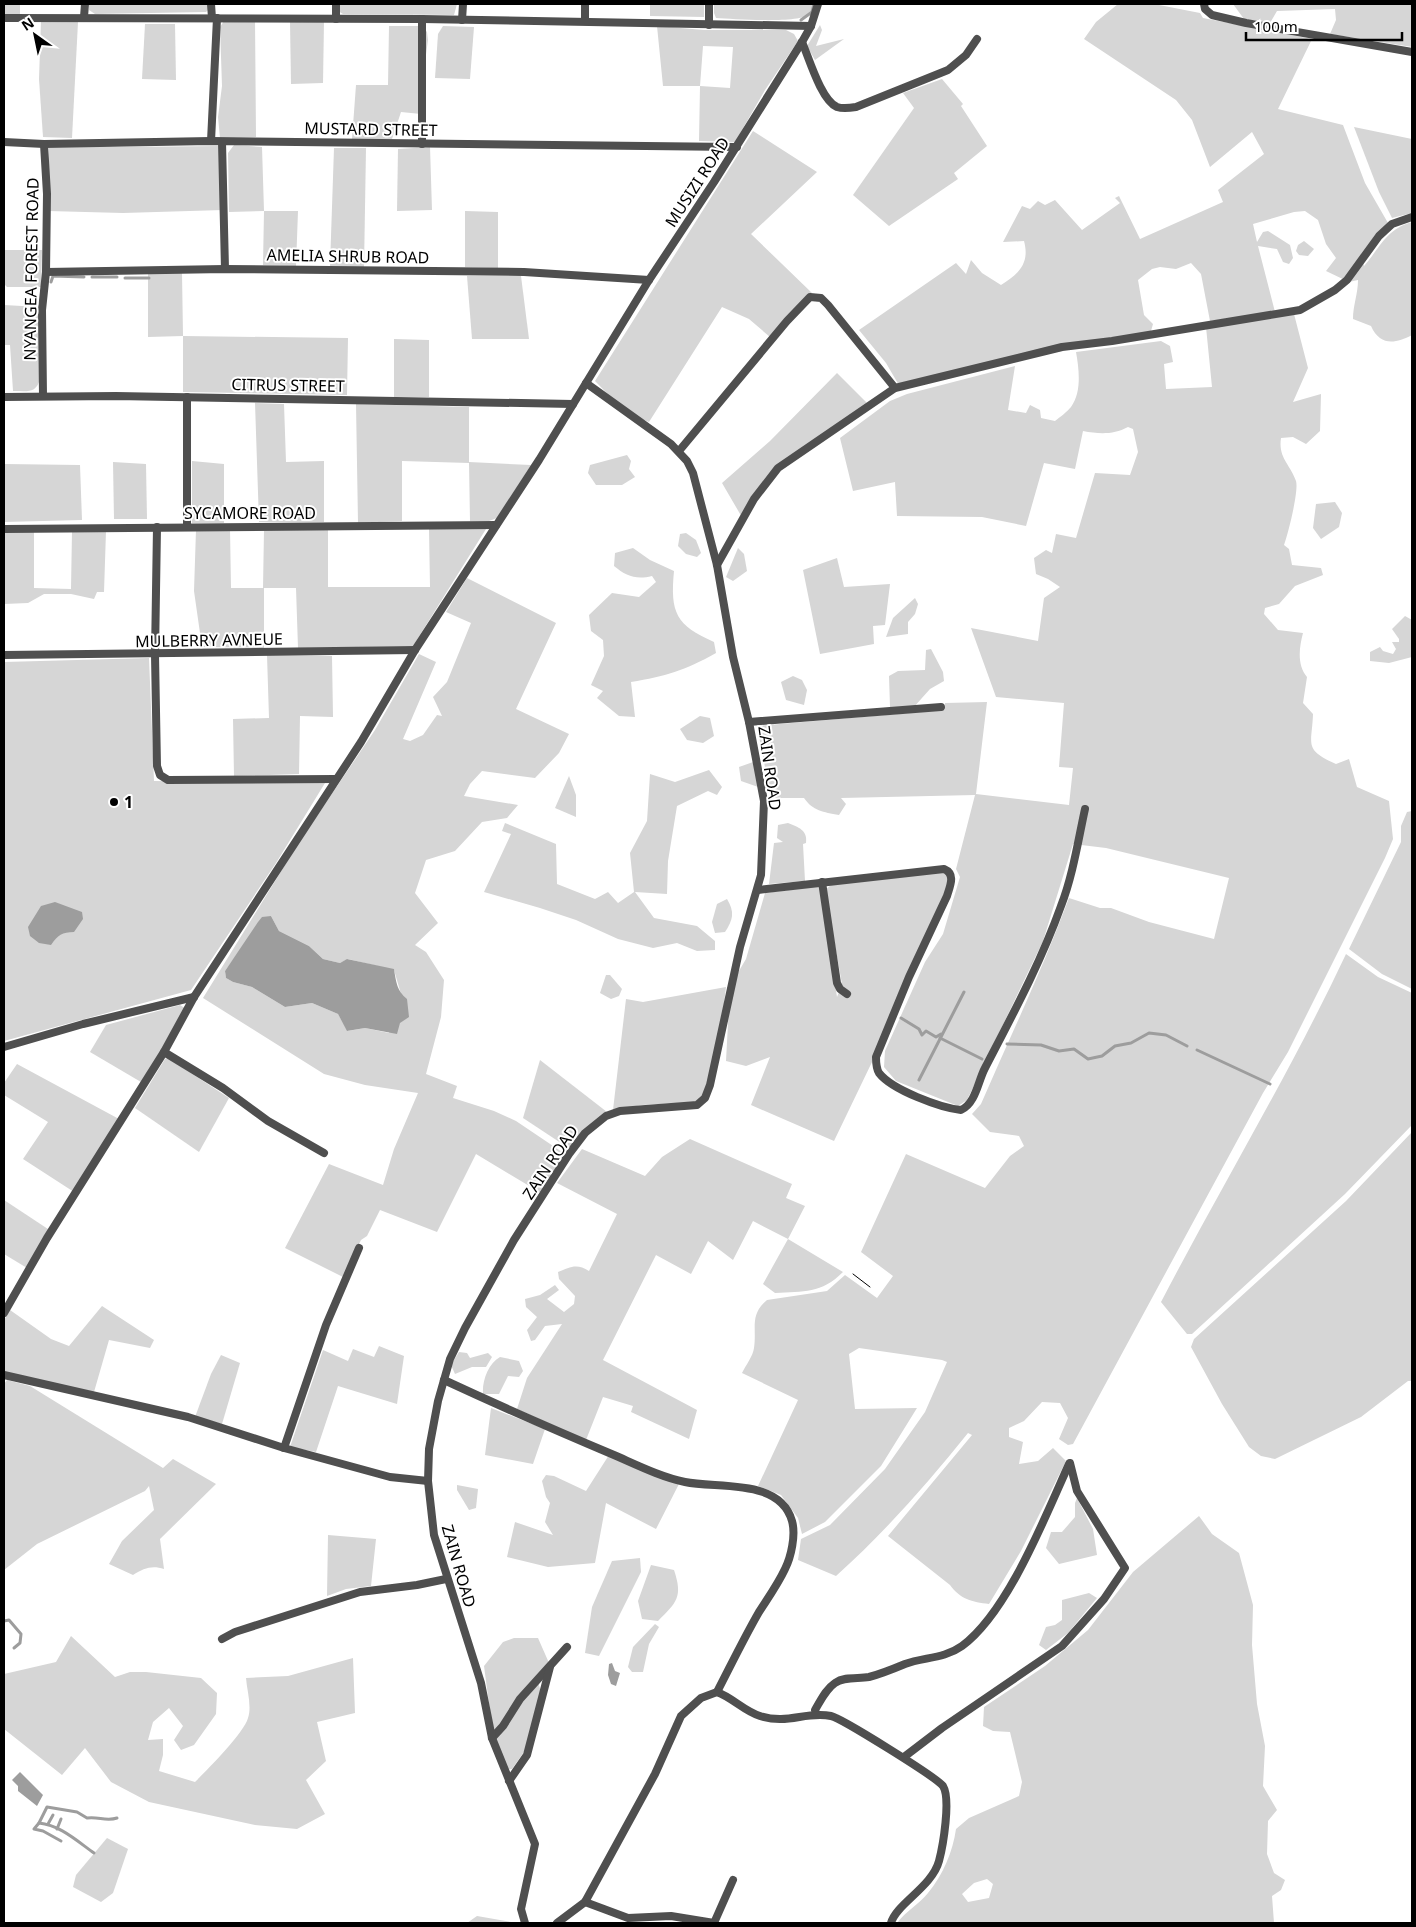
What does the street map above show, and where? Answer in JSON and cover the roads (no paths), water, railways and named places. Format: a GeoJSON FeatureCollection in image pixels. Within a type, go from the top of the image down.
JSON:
{"type":"FeatureCollection","features":[{"type":"Feature","properties":{"kind":"street"},"geometry":{"type":"LineString","coordinates":[[84,4],[84,17]]}},
{"type":"Feature","properties":{"kind":"street"},"geometry":{"type":"LineString","coordinates":[[211,4],[214,18],[212,141]]}},
{"type":"Feature","properties":{"kind":"street"},"geometry":{"type":"LineString","coordinates":[[336,4],[336,19]]}},
{"type":"Feature","properties":{"kind":"street"},"geometry":{"type":"LineString","coordinates":[[462,20],[463,4]]}},
{"type":"Feature","properties":{"kind":"street"},"geometry":{"type":"LineString","coordinates":[[584,4],[585,21]]}},
{"type":"Feature","properties":{"kind":"street"},"geometry":{"type":"LineString","coordinates":[[709,25],[710,4]]}},
{"type":"Feature","properties":{"kind":"street","name":"MUSIZI ROAD"},"geometry":{"type":"LineString","coordinates":[[4,1313],[47,1238],[164,1052],[194,997],[361,742],[415,650],[593,373],[648,280],[737,146],[802,42],[811,26],[818,4]]}},
{"type":"Feature","properties":{"kind":"street"},"geometry":{"type":"LineString","coordinates":[[1204,4],[1205,9],[1212,14],[1246,23],[1412,52]]}},
{"type":"Feature","properties":{"kind":"street"},"geometry":{"type":"LineString","coordinates":[[4,18],[422,19],[811,26]]}},
{"type":"Feature","properties":{"kind":"street"},"geometry":{"type":"LineString","coordinates":[[422,19],[422,144]]}},
{"type":"Feature","properties":{"kind":"street"},"geometry":{"type":"LineString","coordinates":[[802,42],[823,91],[836,106],[845,108],[864,104],[948,70],[966,56],[977,39]]}},
{"type":"Feature","properties":{"kind":"street","name":"MUSTARD STREET"},"geometry":{"type":"LineString","coordinates":[[4,142],[44,144],[212,141],[737,146]]}},
{"type":"Feature","properties":{"kind":"street"},"geometry":{"type":"LineString","coordinates":[[222,142],[225,269]]}},
{"type":"Feature","properties":{"kind":"street","name":"NYANGEA FOREST ROAD"},"geometry":{"type":"LineString","coordinates":[[43,396],[42,310],[46,272],[47,194],[44,144]]}},
{"type":"Feature","properties":{"kind":"street"},"geometry":{"type":"LineString","coordinates":[[717,565],[754,499],[778,468],[895,388],[1062,347],[1112,341],[1300,310],[1336,290],[1347,280],[1379,236],[1392,224],[1412,216]]}},
{"type":"Feature","properties":{"kind":"street","name":"AMELIA SHRUB ROAD"},"geometry":{"type":"LineString","coordinates":[[46,272],[225,269],[524,272],[648,280]]}},
{"type":"Feature","properties":{"kind":"street"},"geometry":{"type":"LineString","coordinates":[[679,451],[787,321],[810,297],[821,298],[828,305],[895,388]]}},
{"type":"Feature","properties":{"kind":"street","name":"ZAIN ROAD"},"geometry":{"type":"LineString","coordinates":[[525,1923],[521,1909],[535,1844],[492,1738],[481,1684],[446,1579],[434,1535],[428,1481],[429,1449],[444,1380],[465,1328],[514,1240],[569,1154],[585,1133],[600,1120],[620,1111],[691,1107],[705,1098],[710,1085],[740,947],[758,890],[763,853],[764,801],[749,722],[733,657],[717,565],[696,483],[687,461],[679,451],[586,383]]}},
{"type":"Feature","properties":{"kind":"street","name":"CITRUS STREET"},"geometry":{"type":"LineString","coordinates":[[4,397],[187,397],[573,404]]}},
{"type":"Feature","properties":{"kind":"street"},"geometry":{"type":"LineString","coordinates":[[187,397],[188,527]]}},
{"type":"Feature","properties":{"kind":"street","name":"SYCAMORE ROAD"},"geometry":{"type":"LineString","coordinates":[[4,529],[496,525]]}},
{"type":"Feature","properties":{"kind":"street"},"geometry":{"type":"LineString","coordinates":[[157,527],[155,655],[158,766],[163,778],[168,780],[336,779]]}},
{"type":"Feature","properties":{"kind":"street","name":"MULBERRY AVNEUE"},"geometry":{"type":"LineString","coordinates":[[4,656],[415,650]]}},
{"type":"Feature","properties":{"kind":"street"},"geometry":{"type":"LineString","coordinates":[[749,722],[941,707]]}},
{"type":"Feature","properties":{"kind":"street"},"geometry":{"type":"LineString","coordinates":[[758,890],[931,870],[949,871],[952,883],[909,977],[876,1057],[876,1066],[886,1079],[924,1101],[962,1110],[966,1108],[974,1096],[984,1070],[1008,1028],[1042,956],[1062,904],[1085,810]]}},
{"type":"Feature","properties":{"kind":"street"},"geometry":{"type":"LineString","coordinates":[[822,882],[837,983],[840,989],[847,994]]}},
{"type":"Feature","properties":{"kind":"street"},"geometry":{"type":"LineString","coordinates":[[4,1047],[67,1028],[194,997]]}},
{"type":"Feature","properties":{"kind":"street"},"geometry":{"type":"LineString","coordinates":[[164,1052],[223,1088],[268,1121],[324,1152]]}},
{"type":"Feature","properties":{"kind":"street"},"geometry":{"type":"LineString","coordinates":[[284,1448],[326,1325],[359,1248]]}},
{"type":"Feature","properties":{"kind":"street"},"geometry":{"type":"LineString","coordinates":[[4,1375],[188,1417],[284,1448],[399,1479],[428,1481]]}},
{"type":"Feature","properties":{"kind":"street"},"geometry":{"type":"LineString","coordinates":[[444,1380],[641,1467],[686,1482],[758,1490],[777,1500],[785,1507],[792,1522],[793,1539],[786,1568],[742,1643],[717,1692]]}},
{"type":"Feature","properties":{"kind":"street"},"geometry":{"type":"LineString","coordinates":[[816,1714],[815,1710],[827,1690],[836,1682],[849,1678],[868,1677],[917,1661],[944,1656],[978,1633],[991,1618],[1026,1556],[1070,1463],[1077,1491],[1125,1568],[1098,1606],[1062,1646],[942,1728],[904,1758]]}},
{"type":"Feature","properties":{"kind":"street"},"geometry":{"type":"LineString","coordinates":[[222,1639],[235,1632],[360,1592],[417,1585],[446,1579]]}},
{"type":"Feature","properties":{"kind":"street"},"geometry":{"type":"LineString","coordinates":[[492,1738],[503,1726],[520,1699],[566,1647]]}},
{"type":"Feature","properties":{"kind":"street"},"geometry":{"type":"LineString","coordinates":[[509,1781],[527,1755],[550,1667]]}},
{"type":"Feature","properties":{"kind":"street"},"geometry":{"type":"LineString","coordinates":[[558,1923],[585,1902],[646,1791],[680,1716],[700,1698],[717,1692],[736,1700],[760,1716],[789,1720],[816,1714],[834,1716],[904,1758],[943,1787],[947,1801],[939,1862],[927,1883],[901,1909],[892,1923]]}},
{"type":"Feature","properties":{"kind":"street"},"geometry":{"type":"LineString","coordinates":[[585,1902],[628,1918],[671,1916],[714,1923],[733,1880]]}},
{"type":"Feature","properties":{"kind":"waterway"},"geometry":{"type":"LineString","coordinates":[[801,20],[812,12],[814,4]]}},
{"type":"Feature","properties":{"kind":"waterway"},"geometry":{"type":"LineString","coordinates":[[51,282],[53,276],[84,277]]}},
{"type":"Feature","properties":{"kind":"waterway"},"geometry":{"type":"LineString","coordinates":[[92,277],[117,277]]}},
{"type":"Feature","properties":{"kind":"waterway"},"geometry":{"type":"LineString","coordinates":[[125,278],[149,278]]}},
{"type":"Feature","properties":{"kind":"waterway"},"geometry":{"type":"LineString","coordinates":[[919,1080],[964,992]]}},
{"type":"Feature","properties":{"kind":"waterway"},"geometry":{"type":"LineString","coordinates":[[901,1018],[919,1029],[922,1035],[926,1031],[936,1037],[941,1034]]}},
{"type":"Feature","properties":{"kind":"waterway"},"geometry":{"type":"LineString","coordinates":[[1007,1044],[1041,1045],[1059,1051],[1074,1049],[1088,1059],[1102,1056],[1115,1046],[1131,1043],[1149,1033],[1166,1035],[1187,1046]]}},
{"type":"Feature","properties":{"kind":"waterway"},"geometry":{"type":"LineString","coordinates":[[940,1038],[982,1059]]}},
{"type":"Feature","properties":{"kind":"waterway"},"geometry":{"type":"LineString","coordinates":[[1197,1050],[1270,1084]]}},
{"type":"Feature","properties":{"kind":"waterway"},"geometry":{"type":"LineString","coordinates":[[4,1621],[9,1620],[21,1634],[20,1643],[14,1648]]}},
{"type":"Feature","properties":{"kind":"waterway"},"geometry":{"type":"LineString","coordinates":[[39,1823],[47,1807],[77,1812],[87,1818],[117,1818]]}},
{"type":"Feature","properties":{"kind":"waterway"},"geometry":{"type":"LineString","coordinates":[[48,1824],[53,1815]]}},
{"type":"Feature","properties":{"kind":"waterway"},"geometry":{"type":"LineString","coordinates":[[57,1829],[61,1819]]}},
{"type":"Feature","properties":{"kind":"waterway"},"geometry":{"type":"LineString","coordinates":[[61,1841],[43,1831],[34,1829],[39,1823],[47,1824],[68,1834],[94,1853]]}},
{"type":"Feature","properties":{"kind":"tram line"},"geometry":{"type":"LineString","coordinates":[[853,1274],[870,1287]]}},
{"type":"Feature","properties":{"kind":"place","name":"1"},"geometry":{"type":"Point","coordinates":[114,802]}}]}
